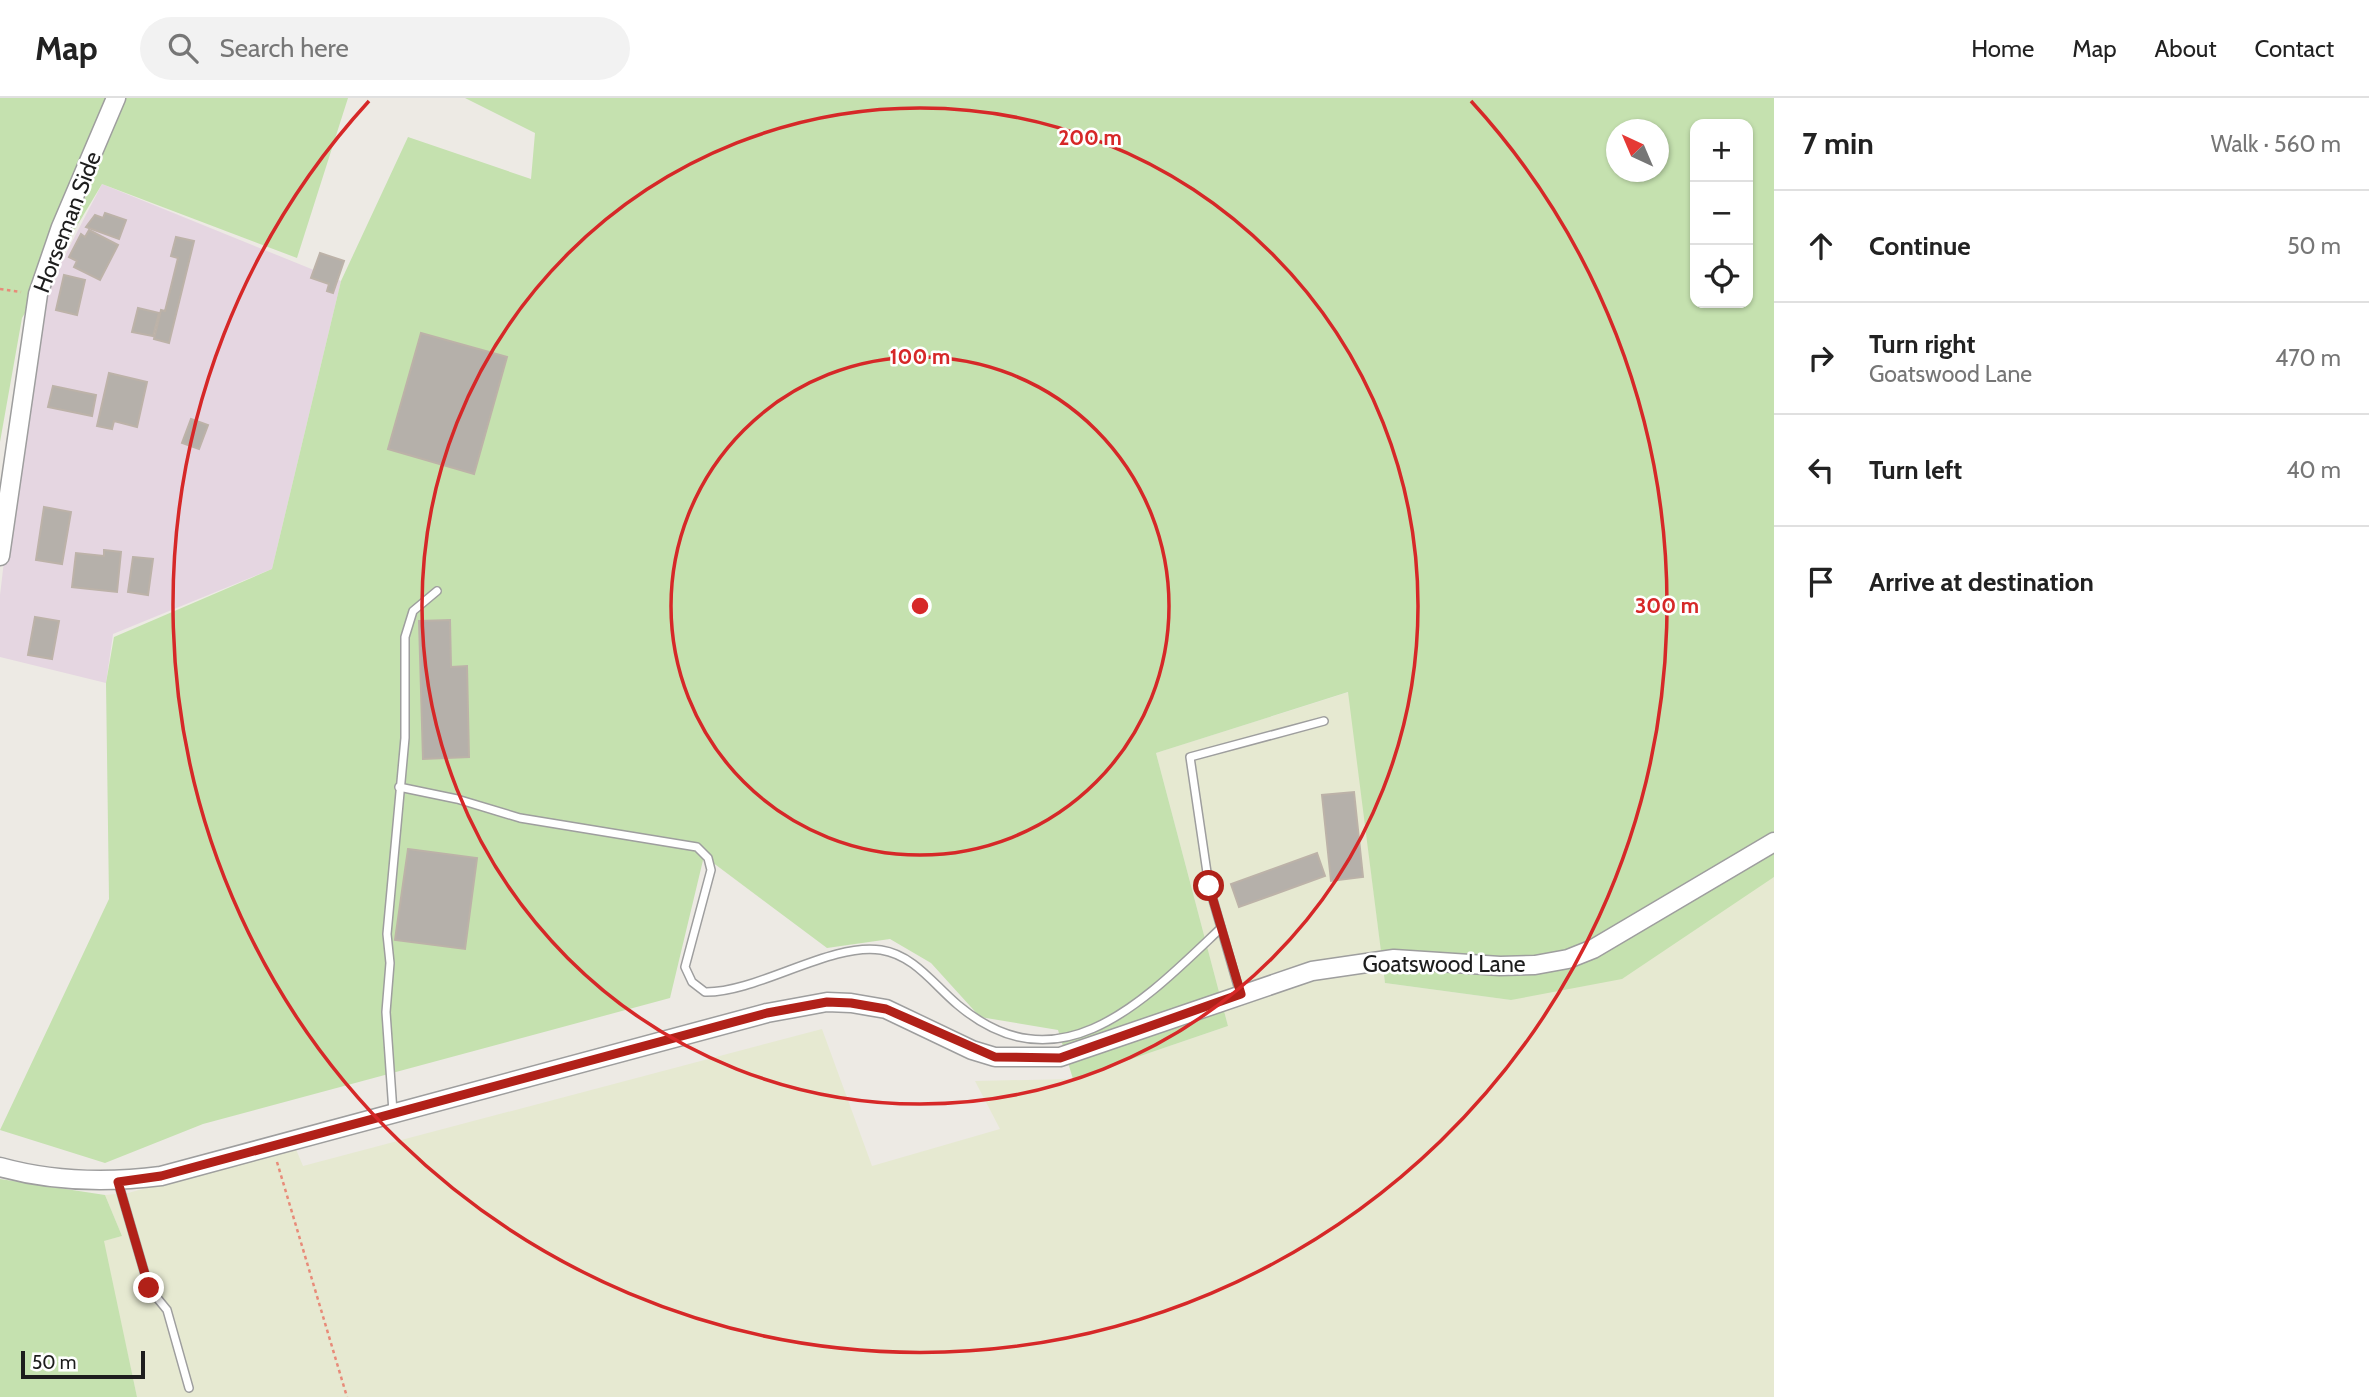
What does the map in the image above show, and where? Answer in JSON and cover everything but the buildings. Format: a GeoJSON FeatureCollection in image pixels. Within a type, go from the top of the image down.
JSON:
{"type":"FeatureCollection","features":[{"type":"Feature","properties":{"kind":"street","name":"Horseman Side"},"geometry":{"type":"LineString","coordinates":[[0,556],[38,294],[61,227],[116,98]]}},
{"type":"Feature","properties":{"kind":"street","name":"Goatswood Lane"},"geometry":{"type":"LineString","coordinates":[[0,1167],[40,1178],[118,1182],[161,1176],[767,1013],[827,1002],[886,1009],[995,1057],[1060,1058],[1312,971],[1394,959],[1500,966],[1535,965],[1568,958],[1593,949],[1774,842]]}},
{"type":"Feature","properties":{"kind":"lane"},"geometry":{"type":"LineString","coordinates":[[393,1112],[386,1012],[390,963],[387,934],[405,738],[406,630],[413,611],[437,592]]}},
{"type":"Feature","properties":{"kind":"lane"},"geometry":{"type":"LineString","coordinates":[[1241,994],[1209,886],[1189,757],[1324,721]]}},
{"type":"Feature","properties":{"kind":"lane"},"geometry":{"type":"LineString","coordinates":[[399,787],[457,799],[520,818],[697,847],[708,858],[711,870],[685,967],[692,982],[705,992],[845,954],[882,950],[905,958],[975,1019],[993,1030],[1028,1041],[1045,1040],[1080,1033],[1128,1009],[1156,989],[1221,928]]}},
{"type":"Feature","properties":{"kind":"lane"},"geometry":{"type":"LineString","coordinates":[[118,1182],[149,1288],[167,1310],[189,1388]]}},
{"type":"Feature","properties":{"kind":"path"},"geometry":{"type":"LineString","coordinates":[[0,289],[38,294]]}},
{"type":"Feature","properties":{"kind":"path"},"geometry":{"type":"LineString","coordinates":[[272,1146],[347,1397]]}},
{"type":"Feature","properties":{"kind":"shaded area"},"geometry":{"type":"Polygon","coordinates":[[[102,184],[341,281],[272,569],[113,634],[106,683],[0,657],[0,595],[33,317],[102,184]]]}},
{"type":"Feature","properties":{"kind":"green space"},"geometry":{"type":"Polygon","coordinates":[[[0,98],[348,98],[297,258],[102,184],[22,318],[0,442],[0,98]]]}},
{"type":"Feature","properties":{"kind":"green space"},"geometry":{"type":"Polygon","coordinates":[[[465,98],[1774,98],[1774,877],[1622,979],[1511,1000],[1385,983],[1348,692],[1156,753],[1228,1026],[1073,1079],[1058,1030],[980,1017],[931,963],[890,939],[827,948],[704,856],[670,998],[203,1124],[105,1163],[0,1130],[109,899],[106,683],[114,637],[272,569],[341,281],[408,137],[531,179],[535,133],[465,98]]]}},
{"type":"Feature","properties":{"kind":"green space"},"geometry":{"type":"Polygon","coordinates":[[[1349,692],[1385,983],[1511,1000],[1774,877],[1774,1397],[137,1397],[103,1241],[122,1236],[105,1195],[128,1193],[295,1147],[303,1166],[822,1029],[872,1166],[1000,1129],[975,1081],[1073,1079],[1228,1026],[1156,753],[1349,692]]]}},
{"type":"Feature","properties":{"kind":"green space"},"geometry":{"type":"Polygon","coordinates":[[[0,1179],[105,1195],[122,1236],[104,1241],[137,1397],[0,1397],[0,1179]]]}},
{"type":"Feature","properties":{"kind":"route"},"geometry":{"type":"LineString","coordinates":[[149,1288],[118,1182],[161,1176],[767,1013],[827,1002],[886,1009],[972,1050],[995,1057],[1060,1058],[1241,994],[1209,886]]}}]}
